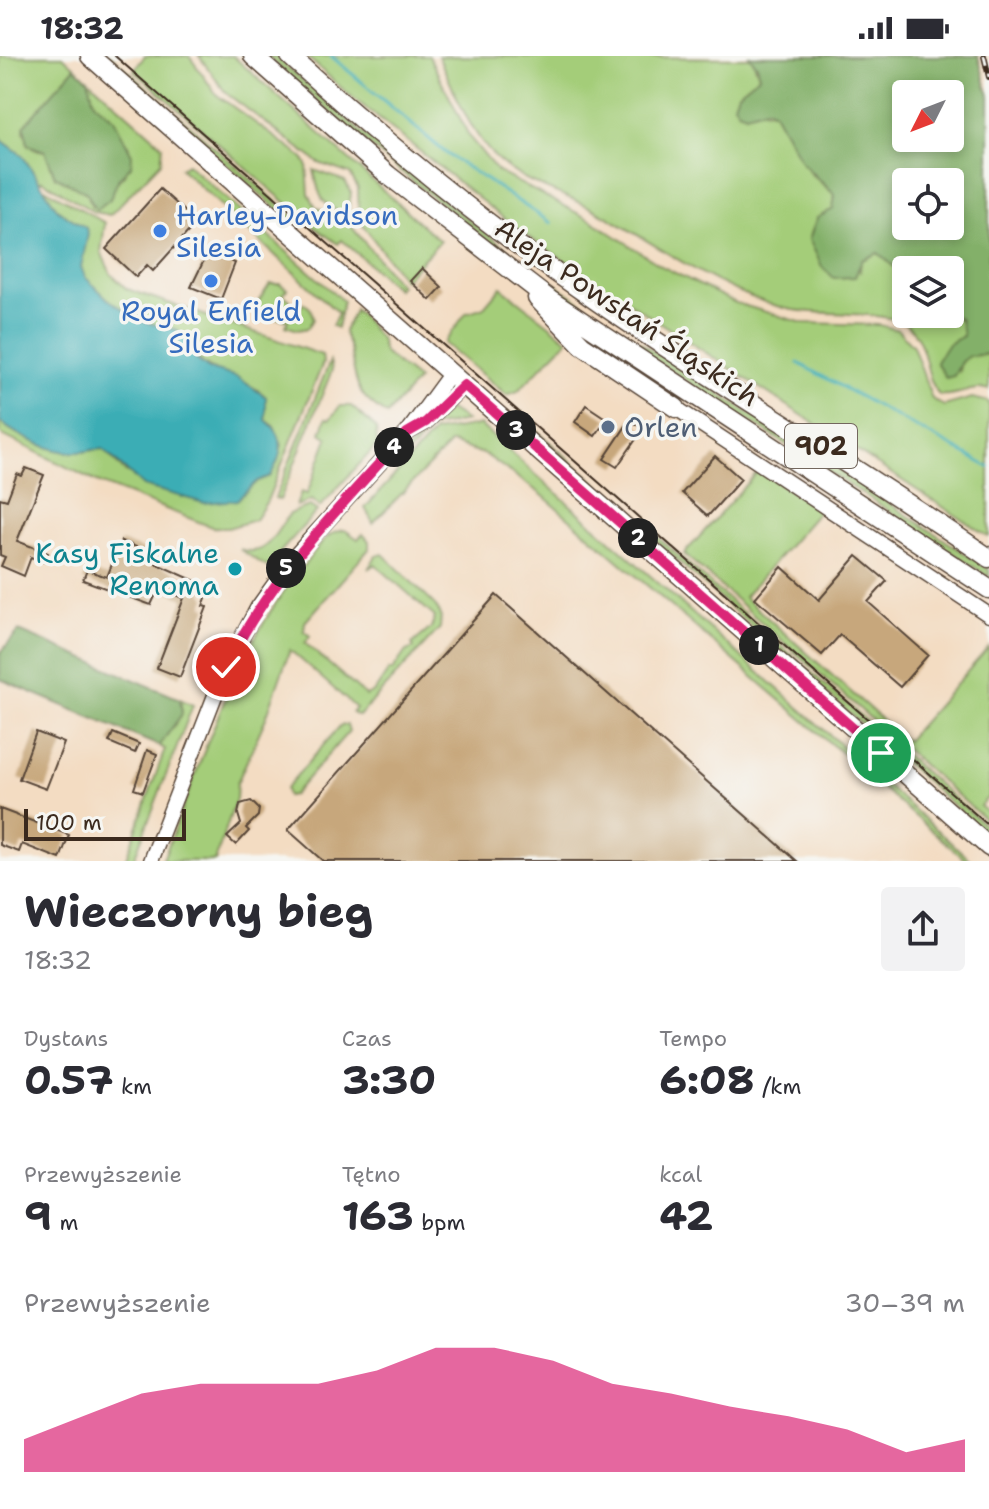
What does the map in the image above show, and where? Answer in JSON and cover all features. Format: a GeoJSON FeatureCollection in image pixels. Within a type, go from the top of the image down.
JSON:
{"type":"FeatureCollection","features":[{"type":"Feature","properties":{"kind":"main road"},"geometry":{"type":"LineString","coordinates":[[90,56],[989,847]]}},
{"type":"Feature","properties":{"kind":"main road","name":"Aleja Powstań Śląskich"},"geometry":{"type":"LineString","coordinates":[[253,56],[388,175],[520,278],[620,349],[887,519],[989,589]]}},
{"type":"Feature","properties":{"kind":"main road","name":"Aleja Powstań Śląskich"},"geometry":{"type":"LineString","coordinates":[[290,56],[427,175],[595,300],[989,558]]}},
{"type":"Feature","properties":{"kind":"main road"},"geometry":{"type":"LineString","coordinates":[[520,278],[567,333],[676,408]]}},
{"type":"Feature","properties":{"kind":"street"},"geometry":{"type":"LineString","coordinates":[[151,861],[226,667],[248,623],[294,557],[457,379]]}},
{"type":"Feature","properties":{"kind":"street"},"geometry":{"type":"LineString","coordinates":[[676,408],[989,615]]}},
{"type":"Feature","properties":{"kind":"green space"},"geometry":{"type":"Polygon","coordinates":[[[0,56],[63,56],[75,67],[25,126],[24,132],[34,149],[45,151],[55,176],[87,193],[92,207],[126,173],[129,146],[120,138],[114,119],[94,102],[88,79],[163,146],[161,162],[110,215],[94,212],[42,180],[40,182],[22,155],[0,139],[0,56]]]}},
{"type":"Feature","properties":{"kind":"green space"},"geometry":{"type":"Polygon","coordinates":[[[103,56],[111,56],[296,219],[293,223],[103,56]]]}},
{"type":"Feature","properties":{"kind":"green space"},"geometry":{"type":"Polygon","coordinates":[[[145,56],[189,56],[217,95],[302,157],[307,164],[309,194],[316,207],[351,226],[400,285],[397,289],[342,240],[338,244],[310,224],[134,70],[145,56]]]}},
{"type":"Feature","properties":{"kind":"green space"},"geometry":{"type":"Polygon","coordinates":[[[199,56],[233,56],[440,241],[404,280],[359,220],[358,188],[350,174],[319,163],[226,93],[199,56]]]}},
{"type":"Feature","properties":{"kind":"green space"},"geometry":{"type":"Polygon","coordinates":[[[267,56],[275,56],[408,172],[548,279],[989,570],[989,577],[563,297],[433,198],[267,56]]]}},
{"type":"Feature","properties":{"kind":"green space"},"geometry":{"type":"Polygon","coordinates":[[[306,56],[429,56],[470,138],[498,172],[591,220],[663,267],[736,303],[803,323],[880,325],[898,330],[913,346],[932,399],[944,406],[972,398],[989,402],[989,537],[522,233],[347,93],[306,56]]]}},
{"type":"Feature","properties":{"kind":"green space"},"geometry":{"type":"Polygon","coordinates":[[[438,56],[752,58],[759,76],[738,93],[746,114],[757,109],[774,112],[810,173],[835,195],[833,209],[826,213],[860,271],[861,260],[878,253],[892,265],[892,319],[788,309],[736,291],[595,210],[517,174],[485,146],[462,109],[438,56]]]}},
{"type":"Feature","properties":{"kind":"green space"},"geometry":{"type":"Polygon","coordinates":[[[749,56],[978,56],[989,96],[989,354],[969,356],[961,362],[954,376],[946,378],[936,362],[948,344],[963,336],[964,256],[892,256],[892,265],[878,253],[862,260],[855,277],[834,278],[822,267],[809,239],[817,218],[833,209],[835,195],[802,163],[774,112],[767,108],[746,114],[738,111],[734,104],[738,93],[759,76],[758,67],[749,56]]]}},
{"type":"Feature","properties":{"kind":"green space"},"geometry":{"type":"Polygon","coordinates":[[[75,67],[88,79],[94,102],[114,119],[132,155],[131,166],[119,178],[110,199],[96,210],[87,193],[55,176],[45,151],[28,145],[24,126],[75,67]]]}},
{"type":"Feature","properties":{"kind":"green space"},"geometry":{"type":"Polygon","coordinates":[[[187,164],[343,301],[337,328],[332,326],[338,313],[180,168],[187,164]]]}},
{"type":"Feature","properties":{"kind":"green space"},"geometry":{"type":"Polygon","coordinates":[[[314,170],[345,181],[351,193],[348,215],[332,208],[322,199],[314,170]]]}},
{"type":"Feature","properties":{"kind":"green space"},"geometry":{"type":"Polygon","coordinates":[[[43,187],[105,223],[101,252],[111,274],[127,289],[322,355],[323,363],[267,501],[255,520],[228,528],[214,528],[97,482],[0,434],[0,422],[26,438],[58,450],[77,452],[103,449],[125,472],[237,500],[257,481],[270,476],[282,445],[274,426],[266,420],[266,397],[245,383],[210,368],[193,352],[188,340],[126,311],[95,290],[85,278],[81,266],[86,228],[58,210],[43,187]]]}},
{"type":"Feature","properties":{"kind":"green space"},"geometry":{"type":"Polygon","coordinates":[[[270,284],[280,284],[287,289],[283,294],[299,308],[304,303],[311,309],[313,319],[308,328],[298,330],[286,326],[288,320],[260,316],[256,305],[270,284]]]}},
{"type":"Feature","properties":{"kind":"green space"},"geometry":{"type":"Polygon","coordinates":[[[501,287],[568,340],[518,391],[507,395],[444,343],[466,313],[484,307],[501,287]]]}},
{"type":"Feature","properties":{"kind":"green space"},"geometry":{"type":"Polygon","coordinates":[[[355,309],[380,338],[384,353],[418,380],[387,415],[368,401],[356,380],[344,331],[355,309]]]}},
{"type":"Feature","properties":{"kind":"green space"},"geometry":{"type":"Polygon","coordinates":[[[910,328],[962,328],[963,337],[948,344],[959,371],[961,362],[970,356],[989,354],[989,390],[939,395],[910,328]]]}},
{"type":"Feature","properties":{"kind":"green space"},"geometry":{"type":"Polygon","coordinates":[[[330,361],[332,370],[280,500],[275,498],[330,361]]]}},
{"type":"Feature","properties":{"kind":"green space"},"geometry":{"type":"Polygon","coordinates":[[[340,406],[351,406],[376,428],[377,445],[320,507],[312,500],[296,506],[301,492],[307,494],[328,438],[321,433],[326,418],[330,419],[340,406]]]}},
{"type":"Feature","properties":{"kind":"green space"},"geometry":{"type":"Polygon","coordinates":[[[448,409],[467,421],[432,427],[399,464],[396,460],[448,409]]]}},
{"type":"Feature","properties":{"kind":"green space"},"geometry":{"type":"Polygon","coordinates":[[[528,423],[989,829],[989,837],[591,484],[528,423]]]}},
{"type":"Feature","properties":{"kind":"green space"},"geometry":{"type":"Polygon","coordinates":[[[480,425],[972,861],[967,861],[541,494],[486,455],[451,443],[373,523],[365,508],[434,432],[480,425]]]}},
{"type":"Feature","properties":{"kind":"green space"},"geometry":{"type":"Polygon","coordinates":[[[759,470],[820,510],[744,597],[906,741],[989,647],[989,796],[980,806],[989,814],[989,823],[684,554],[759,470]]]}},
{"type":"Feature","properties":{"kind":"green space"},"geometry":{"type":"Polygon","coordinates":[[[310,506],[317,511],[267,567],[239,549],[249,551],[263,547],[290,515],[310,506]]]}},
{"type":"Feature","properties":{"kind":"green space"},"geometry":{"type":"Polygon","coordinates":[[[345,530],[358,539],[363,534],[369,541],[369,549],[305,622],[304,631],[310,636],[305,643],[366,696],[375,691],[406,651],[414,648],[412,644],[431,628],[435,617],[375,564],[368,569],[376,556],[383,554],[435,605],[441,615],[440,628],[359,716],[352,713],[356,708],[290,650],[266,718],[237,783],[236,799],[215,861],[166,861],[163,859],[208,742],[260,628],[319,545],[333,533],[345,530]]]}},
{"type":"Feature","properties":{"kind":"green space"},"geometry":{"type":"Polygon","coordinates":[[[19,631],[180,699],[182,714],[159,746],[0,679],[0,653],[19,631]]]}},
{"type":"Feature","properties":{"kind":"green space"},"geometry":{"type":"Polygon","coordinates":[[[180,699],[193,705],[133,861],[125,861],[165,749],[159,746],[182,714],[180,699]]]}},
{"type":"Feature","properties":{"kind":"green space"},"geometry":{"type":"Polygon","coordinates":[[[341,725],[347,725],[349,731],[293,795],[287,796],[285,789],[341,725]]]}},
{"type":"Feature","properties":{"kind":"water"},"geometry":{"type":"Polygon","coordinates":[[[0,139],[22,155],[58,210],[86,228],[88,234],[81,267],[85,277],[108,299],[141,321],[177,330],[188,340],[197,360],[209,369],[237,377],[266,397],[266,420],[280,440],[280,454],[270,476],[257,481],[237,500],[204,503],[143,486],[103,449],[77,452],[58,450],[26,438],[0,422],[0,139]]]}},
{"type":"Feature","properties":{"kind":"building","name":"Harley-Davidson Silesia"},"geometry":{"type":"Polygon","coordinates":[[[160,189],[197,222],[153,271],[147,265],[136,277],[106,249],[160,189]]]}},
{"type":"Feature","properties":{"kind":"building","name":"Royal Enfield Silesia"},"geometry":{"type":"Polygon","coordinates":[[[208,252],[235,263],[221,299],[191,287],[208,252]]]}},
{"type":"Feature","properties":{"kind":"building"},"geometry":{"type":"Polygon","coordinates":[[[422,268],[442,287],[430,300],[410,281],[422,268]]]}},
{"type":"Feature","properties":{"kind":"building"},"geometry":{"type":"Polygon","coordinates":[[[586,405],[607,419],[595,436],[575,422],[586,405]]]}},
{"type":"Feature","properties":{"kind":"building"},"geometry":{"type":"Polygon","coordinates":[[[630,420],[643,429],[617,467],[604,459],[630,420]]]}},
{"type":"Feature","properties":{"kind":"building"},"geometry":{"type":"Polygon","coordinates":[[[715,456],[741,479],[708,516],[682,493],[715,456]]]}},
{"type":"Feature","properties":{"kind":"building"},"geometry":{"type":"Polygon","coordinates":[[[26,468],[44,475],[17,541],[48,553],[44,562],[31,557],[24,576],[1,566],[5,557],[0,555],[0,498],[7,500],[17,474],[22,476],[26,468]]]}},
{"type":"Feature","properties":{"kind":"building"},"geometry":{"type":"Polygon","coordinates":[[[121,541],[154,554],[150,561],[207,586],[202,591],[206,598],[203,606],[207,607],[180,677],[157,668],[184,598],[159,588],[151,605],[83,580],[87,570],[107,577],[121,541]]]}},
{"type":"Feature","properties":{"kind":"building"},"geometry":{"type":"Polygon","coordinates":[[[857,556],[887,581],[868,602],[928,655],[900,687],[840,635],[822,655],[755,598],[782,567],[819,600],[857,556]]]}},
{"type":"Feature","properties":{"kind":"building"},"geometry":{"type":"Polygon","coordinates":[[[496,595],[797,861],[323,861],[288,830],[496,595]]]}},
{"type":"Feature","properties":{"kind":"building"},"geometry":{"type":"Polygon","coordinates":[[[36,732],[64,743],[46,789],[19,779],[36,732]]]}},
{"type":"Feature","properties":{"kind":"building"},"geometry":{"type":"Polygon","coordinates":[[[113,733],[139,744],[135,753],[109,742],[113,733]]]}},
{"type":"Feature","properties":{"kind":"building"},"geometry":{"type":"Polygon","coordinates":[[[147,750],[157,754],[143,792],[134,789],[147,750]]]}},
{"type":"Feature","properties":{"kind":"building"},"geometry":{"type":"Polygon","coordinates":[[[251,801],[259,809],[258,816],[236,845],[227,837],[241,824],[238,814],[240,804],[251,801]]]}},
{"type":"Feature","properties":{"kind":"building"},"geometry":{"type":"Polygon","coordinates":[[[0,809],[69,835],[60,859],[22,844],[19,852],[0,845],[0,809]]]}},
{"type":"Feature","properties":{"kind":"waterway"},"geometry":{"type":"LineString","coordinates":[[331,56],[447,154],[551,223]]}},
{"type":"Feature","properties":{"kind":"waterway"},"geometry":{"type":"LineString","coordinates":[[798,363],[989,467]]}},
{"type":"Feature","properties":{"kind":"tram line"},"geometry":{"type":"LineString","coordinates":[[115,56],[989,826]]}},
{"type":"Feature","properties":{"kind":"railway"},"geometry":{"type":"LineString","coordinates":[[984,56],[989,77]]}},
{"type":"Feature","properties":{"kind":"place","name":"Harley-Davidson Silesia"},"geometry":{"type":"Point","coordinates":[160,231]}},
{"type":"Feature","properties":{"kind":"place","name":"Royal Enfield Silesia"},"geometry":{"type":"Point","coordinates":[211,281]}},
{"type":"Feature","properties":{"kind":"place","name":"Orlen"},"geometry":{"type":"Point","coordinates":[608,427]}},
{"type":"Feature","properties":{"kind":"place","name":"Kasy Fiskalne Renoma"},"geometry":{"type":"Point","coordinates":[235,569]}},
{"type":"Feature","properties":{"kind":"route"},"geometry":{"type":"LineString","coordinates":[[226,667],[248,623],[294,557],[407,433],[426,422],[464,385],[881,753]]}}]}
